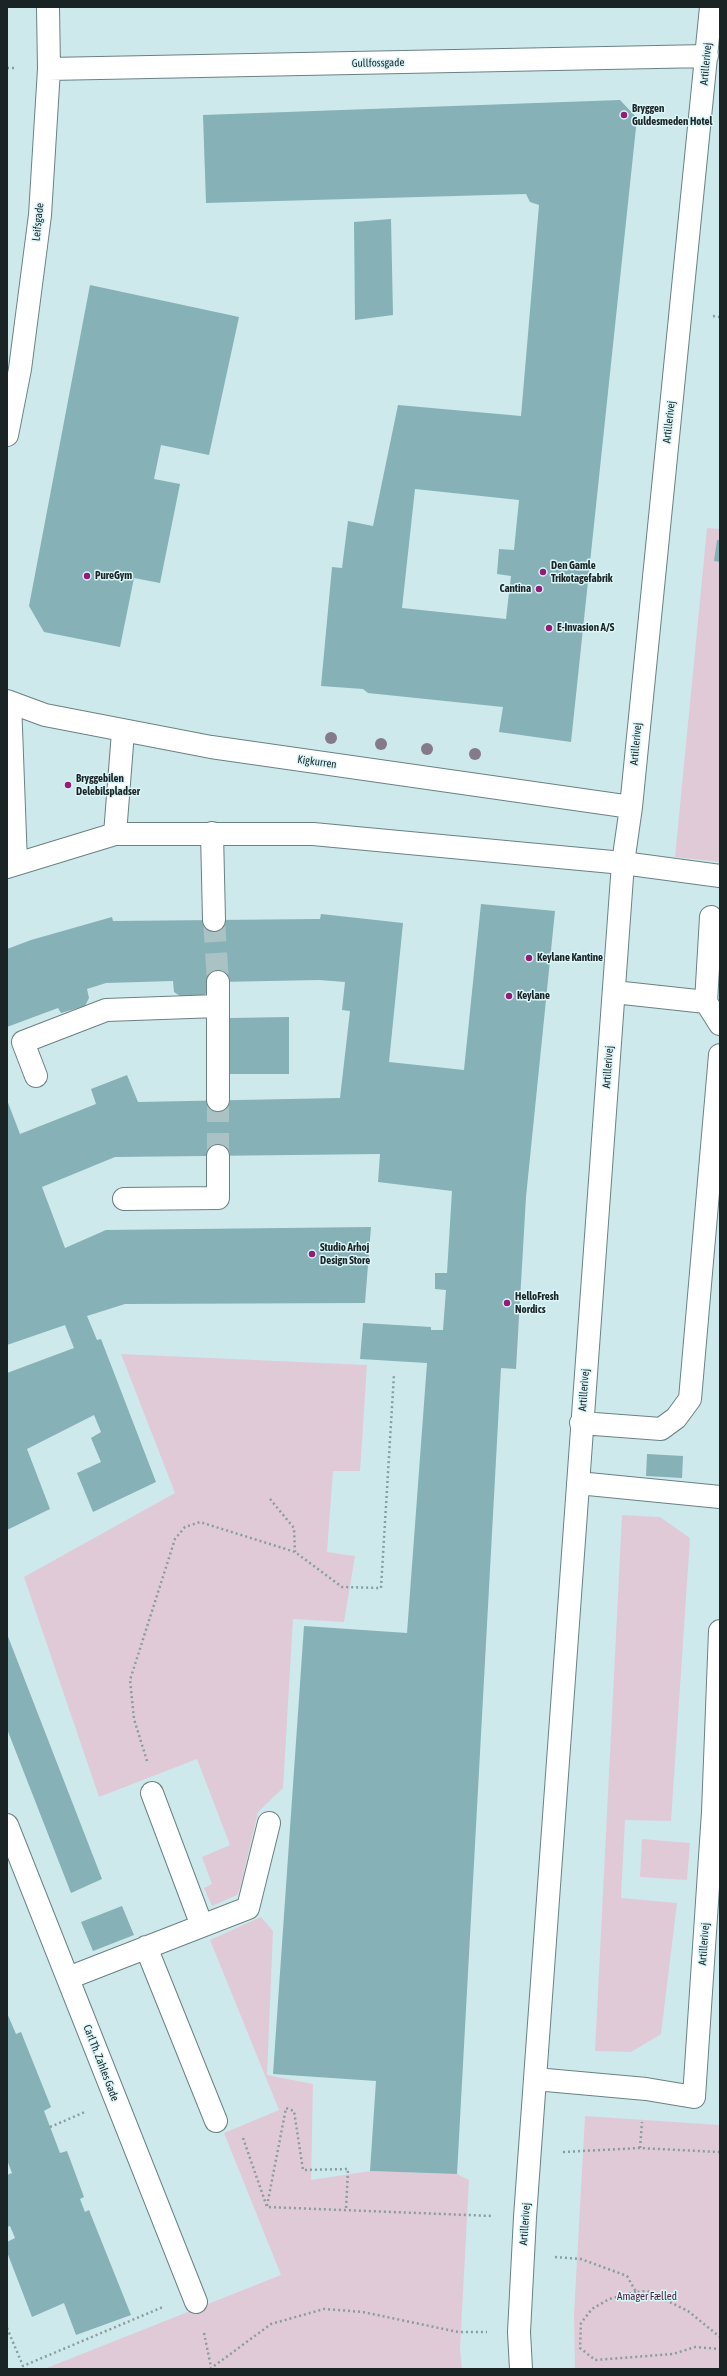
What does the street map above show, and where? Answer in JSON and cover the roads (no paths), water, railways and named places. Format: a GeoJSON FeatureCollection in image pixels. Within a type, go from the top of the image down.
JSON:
{"type":"FeatureCollection","features":[{"type":"Feature","properties":{"kind":"street","name":"Leifsgade"},"geometry":{"type":"LineString","coordinates":[[7,435],[20,369],[40,215],[49,70],[48,7]]}},
{"type":"Feature","properties":{"kind":"street","name":"Artillerivej"},"geometry":{"type":"LineString","coordinates":[[521,2369],[519,2332],[525,2217],[578,1483],[581,1423],[623,863],[631,807],[711,7]]}},
{"type":"Feature","properties":{"kind":"street","name":"Gullfossgade"},"geometry":{"type":"LineString","coordinates":[[49,70],[707,56]]}},
{"type":"Feature","properties":{"kind":"street","name":"Kigkurren"},"geometry":{"type":"LineString","coordinates":[[9,701],[45,715],[123,732],[219,748],[631,807]]}},
{"type":"Feature","properties":{"kind":"street"},"geometry":{"type":"LineString","coordinates":[[9,701],[12,865],[115,834],[313,834],[623,863],[720,876]]}},
{"type":"Feature","properties":{"kind":"street"},"geometry":{"type":"LineString","coordinates":[[115,834],[123,732]]}},
{"type":"Feature","properties":{"kind":"street"},"geometry":{"type":"LineString","coordinates":[[212,833],[214,920]]}},
{"type":"Feature","properties":{"kind":"street"},"geometry":{"type":"LineString","coordinates":[[711,917],[706,1002],[720,1024]]}},
{"type":"Feature","properties":{"kind":"street"},"geometry":{"type":"LineString","coordinates":[[218,982],[218,1100]]}},
{"type":"Feature","properties":{"kind":"street"},"geometry":{"type":"LineString","coordinates":[[614,992],[706,1002]]}},
{"type":"Feature","properties":{"kind":"street"},"geometry":{"type":"LineString","coordinates":[[36,1076],[23,1042],[106,1010],[218,1006]]}},
{"type":"Feature","properties":{"kind":"street"},"geometry":{"type":"LineString","coordinates":[[581,1423],[661,1429],[676,1418],[690,1399],[720,1055]]}},
{"type":"Feature","properties":{"kind":"street"},"geometry":{"type":"LineString","coordinates":[[124,1199],[218,1198],[218,1156]]}},
{"type":"Feature","properties":{"kind":"street"},"geometry":{"type":"LineString","coordinates":[[578,1483],[720,1497]]}},
{"type":"Feature","properties":{"kind":"street","name":"Artillerivej"},"geometry":{"type":"LineString","coordinates":[[535,2079],[646,2089],[694,2097],[713,1812],[720,1631]]}},
{"type":"Feature","properties":{"kind":"street"},"geometry":{"type":"LineString","coordinates":[[152,1793],[202,1926]]}},
{"type":"Feature","properties":{"kind":"street"},"geometry":{"type":"LineString","coordinates":[[68,1978],[248,1908],[269,1823]]}},
{"type":"Feature","properties":{"kind":"street","name":"Carl Th. Zahles Gade"},"geometry":{"type":"LineString","coordinates":[[7,1825],[195,2298]]}},
{"type":"Feature","properties":{"kind":"street"},"geometry":{"type":"LineString","coordinates":[[146,1947],[216,2121]]}},
{"type":"Feature","properties":{"kind":"tunnel"},"geometry":{"type":"LineString","coordinates":[[214,920],[218,982]]}},
{"type":"Feature","properties":{"kind":"tunnel"},"geometry":{"type":"LineString","coordinates":[[218,1100],[218,1156]]}},
{"type":"Feature","properties":{"kind":"place","name":"Bryggen Guldesmeden Hotel"},"geometry":{"type":"Point","coordinates":[624,115]}},
{"type":"Feature","properties":{"kind":"place","name":"Den Gamle Trikotagefabrik"},"geometry":{"type":"Point","coordinates":[543,572]}},
{"type":"Feature","properties":{"kind":"place","name":"PureGym"},"geometry":{"type":"Point","coordinates":[87,576]}},
{"type":"Feature","properties":{"kind":"place","name":"Cantina"},"geometry":{"type":"Point","coordinates":[539,589]}},
{"type":"Feature","properties":{"kind":"place","name":"E-Invasion A/S"},"geometry":{"type":"Point","coordinates":[549,628]}},
{"type":"Feature","properties":{"kind":"place","name":"Bryggebilen Delebilspladser"},"geometry":{"type":"Point","coordinates":[68,785]}},
{"type":"Feature","properties":{"kind":"place","name":"Keylane Kantine"},"geometry":{"type":"Point","coordinates":[529,958]}},
{"type":"Feature","properties":{"kind":"place","name":"Keylane"},"geometry":{"type":"Point","coordinates":[509,996]}},
{"type":"Feature","properties":{"kind":"place","name":"Studio Arhoj Design Store"},"geometry":{"type":"Point","coordinates":[312,1254]}},
{"type":"Feature","properties":{"kind":"place","name":"HelloFresh Nordics"},"geometry":{"type":"Point","coordinates":[507,1303]}},
{"type":"Feature","properties":{"kind":"park label","name":"Amager Fælled"},"geometry":{"type":"Point","coordinates":[647,2297]}}]}
